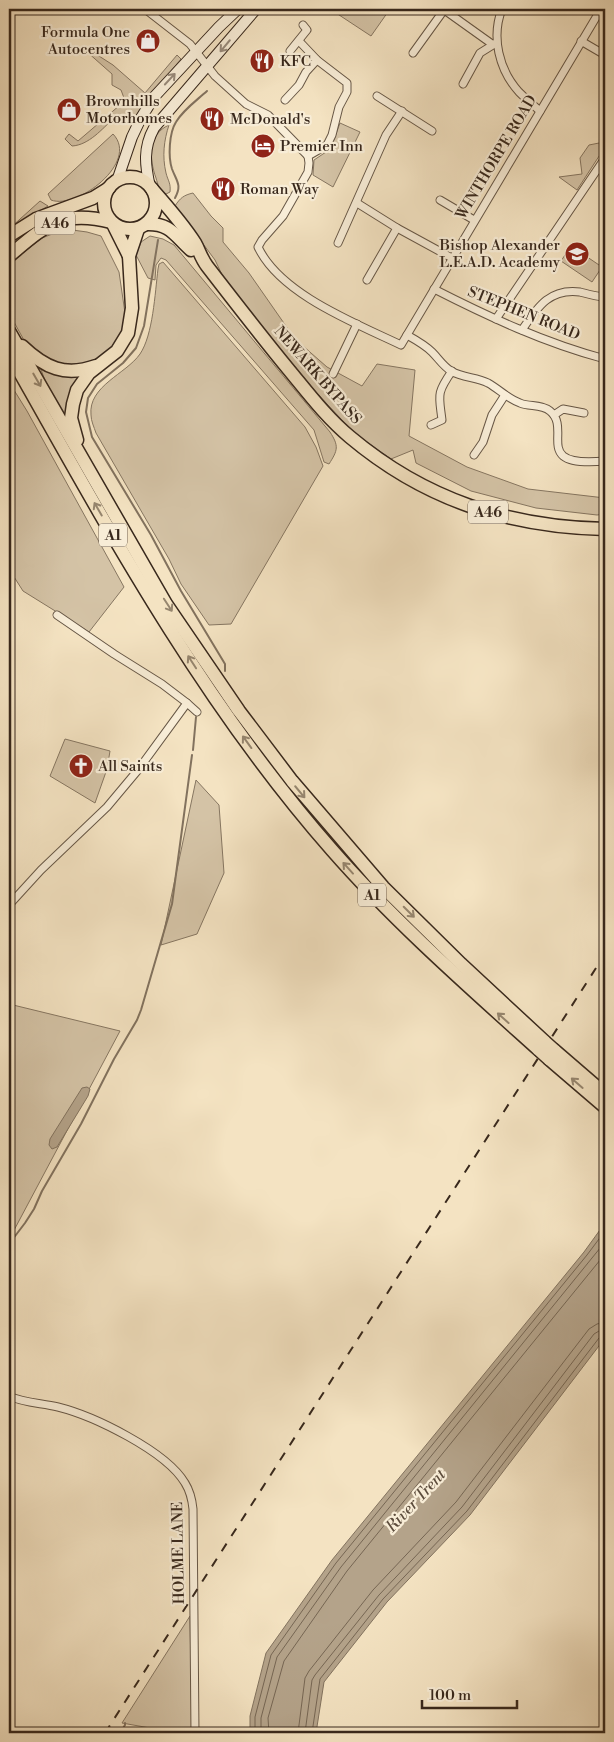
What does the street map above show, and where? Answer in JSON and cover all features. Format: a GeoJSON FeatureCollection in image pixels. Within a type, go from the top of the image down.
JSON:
{"type":"FeatureCollection","features":[{"type":"Feature","properties":{"kind":"highway"},"geometry":{"type":"LineString","coordinates":[[88,468],[72,426],[72,411],[75,397],[81,384],[98,366],[117,351],[128,333],[132,308],[129,256],[106,214],[105,196],[113,184],[126,177],[133,177],[142,180],[151,188],[155,196],[156,206],[153,216],[142,226],[129,256]]}},
{"type":"Feature","properties":{"kind":"highway","name":"A46"},"geometry":{"type":"LineString","coordinates":[[9,236],[36,218],[94,198],[113,184]]}},
{"type":"Feature","properties":{"kind":"highway","name":"NEWARK BYPASS"},"geometry":{"type":"LineString","coordinates":[[151,188],[195,244],[201,258]]}},
{"type":"Feature","properties":{"kind":"highway","name":"A46"},"geometry":{"type":"LineString","coordinates":[[9,256],[37,233],[62,220],[83,216],[112,223]]}},
{"type":"Feature","properties":{"kind":"highway"},"geometry":{"type":"LineString","coordinates":[[112,223],[125,229],[142,226]]}},
{"type":"Feature","properties":{"kind":"highway","name":"NEWARK BYPASS"},"geometry":{"type":"LineString","coordinates":[[142,226],[161,225],[173,231],[201,258],[250,322],[324,411],[349,436],[381,460],[418,484],[457,501],[509,519],[575,529],[605,530]]}},
{"type":"Feature","properties":{"kind":"highway"},"geometry":{"type":"LineString","coordinates":[[11,334],[38,361],[52,368],[76,371],[98,366]]}},
{"type":"Feature","properties":{"kind":"highway","name":"A1"},"geometry":{"type":"LineString","coordinates":[[11,334],[166,604],[224,700]]}},
{"type":"Feature","properties":{"kind":"highway","name":"A1"},"geometry":{"type":"LineString","coordinates":[[9,353],[150,600],[234,714],[383,887],[605,1107]]}},
{"type":"Feature","properties":{"kind":"highway","name":"A1"},"geometry":{"type":"LineString","coordinates":[[547,1050],[605,1094]]}},
{"type":"Feature","properties":{"kind":"main road"},"geometry":{"type":"LineString","coordinates":[[113,184],[132,137],[154,97],[238,9]]}},
{"type":"Feature","properties":{"kind":"main road"},"geometry":{"type":"LineString","coordinates":[[151,188],[145,158],[150,135],[163,117],[256,9]]}},
{"type":"Feature","properties":{"kind":"street"},"geometry":{"type":"LineString","coordinates":[[145,9],[197,51],[215,76],[246,104],[268,115],[308,156],[310,163],[308,172],[282,216],[258,247],[264,259],[278,275],[297,291],[357,324],[333,374]]}},
{"type":"Feature","properties":{"kind":"street"},"geometry":{"type":"LineString","coordinates":[[413,53],[444,9],[494,43]]}},
{"type":"Feature","properties":{"kind":"street"},"geometry":{"type":"LineString","coordinates":[[502,9],[494,43],[499,57],[506,73],[519,92],[540,110]]}},
{"type":"Feature","properties":{"kind":"street","name":"WINTHORPE ROAD"},"geometry":{"type":"LineString","coordinates":[[357,324],[401,345],[600,9]]}},
{"type":"Feature","properties":{"kind":"street"},"geometry":{"type":"LineString","coordinates":[[290,51],[307,30],[303,25]]}},
{"type":"Feature","properties":{"kind":"street"},"geometry":{"type":"LineString","coordinates":[[299,41],[317,60],[347,83],[347,92],[339,107],[332,135],[327,145],[308,156]]}},
{"type":"Feature","properties":{"kind":"street"},"geometry":{"type":"LineString","coordinates":[[582,41],[605,55]]}},
{"type":"Feature","properties":{"kind":"street"},"geometry":{"type":"LineString","coordinates":[[463,84],[480,53],[494,43]]}},
{"type":"Feature","properties":{"kind":"street"},"geometry":{"type":"LineString","coordinates":[[284,100],[299,85],[306,72],[317,60]]}},
{"type":"Feature","properties":{"kind":"street"},"geometry":{"type":"LineString","coordinates":[[377,96],[432,131]]}},
{"type":"Feature","properties":{"kind":"street"},"geometry":{"type":"LineString","coordinates":[[338,243],[386,135],[402,111]]}},
{"type":"Feature","properties":{"kind":"street"},"geometry":{"type":"LineString","coordinates":[[496,320],[604,161]]}},
{"type":"Feature","properties":{"kind":"street"},"geometry":{"type":"LineString","coordinates":[[440,200],[474,220]]}},
{"type":"Feature","properties":{"kind":"street"},"geometry":{"type":"LineString","coordinates":[[357,203],[397,228],[452,258]]}},
{"type":"Feature","properties":{"kind":"street"},"geometry":{"type":"LineString","coordinates":[[367,280],[397,228]]}},
{"type":"Feature","properties":{"kind":"street","name":"STEPHEN ROAD"},"geometry":{"type":"LineString","coordinates":[[434,289],[496,320],[583,353],[605,359]]}},
{"type":"Feature","properties":{"kind":"street"},"geometry":{"type":"LineString","coordinates":[[522,330],[538,306],[556,294],[572,292],[603,297]]}},
{"type":"Feature","properties":{"kind":"street"},"geometry":{"type":"LineString","coordinates":[[407,334],[422,344],[452,371],[466,377],[482,380],[523,405],[543,407],[554,415],[557,422],[557,446],[564,456],[577,461],[605,461]]}},
{"type":"Feature","properties":{"kind":"street"},"geometry":{"type":"LineString","coordinates":[[342,355],[351,360]]}},
{"type":"Feature","properties":{"kind":"street"},"geometry":{"type":"LineString","coordinates":[[431,425],[442,420],[438,401],[442,385],[452,371]]}},
{"type":"Feature","properties":{"kind":"street"},"geometry":{"type":"LineString","coordinates":[[474,455],[483,442],[492,414],[505,395]]}},
{"type":"Feature","properties":{"kind":"street"},"geometry":{"type":"LineString","coordinates":[[554,415],[563,409],[584,413]]}},
{"type":"Feature","properties":{"kind":"street"},"geometry":{"type":"LineString","coordinates":[[58,615],[114,654],[162,684],[197,712]]}},
{"type":"Feature","properties":{"kind":"street"},"geometry":{"type":"LineString","coordinates":[[10,902],[107,806],[138,770],[187,703]]}},
{"type":"Feature","properties":{"kind":"street","name":"HOLME LANE"},"geometry":{"type":"LineString","coordinates":[[9,1396],[59,1407],[101,1422],[132,1439],[160,1458],[177,1472],[184,1482],[191,1495],[193,1508],[195,1733]]}},
{"type":"Feature","properties":{"kind":"shaded area"},"geometry":{"type":"Polygon","coordinates":[[[330,9],[390,9],[371,36],[330,9]]]}},
{"type":"Feature","properties":{"kind":"shaded area"},"geometry":{"type":"Polygon","coordinates":[[[88,49],[113,65],[145,93],[177,55],[181,59],[146,101],[134,119],[114,118],[90,140],[72,146],[65,139],[69,134],[78,141],[120,105],[124,98],[121,90],[112,85],[112,74],[86,51],[88,49]]]}},
{"type":"Feature","properties":{"kind":"shaded area"},"geometry":{"type":"Polygon","coordinates":[[[340,123],[360,132],[333,187],[313,175],[314,160],[326,152],[332,145],[340,123]]]}},
{"type":"Feature","properties":{"kind":"shaded area"},"geometry":{"type":"Polygon","coordinates":[[[169,125],[164,154],[170,192],[166,194],[158,185],[152,163],[152,148],[157,134],[169,125]]]}},
{"type":"Feature","properties":{"kind":"shaded area"},"geometry":{"type":"Polygon","coordinates":[[[113,134],[119,145],[118,158],[112,170],[102,181],[89,191],[75,198],[62,201],[51,200],[48,194],[113,134]]]}},
{"type":"Feature","properties":{"kind":"shaded area"},"geometry":{"type":"Polygon","coordinates":[[[605,139],[605,147],[577,190],[559,177],[582,174],[580,158],[589,145],[604,142],[605,139]]]}},
{"type":"Feature","properties":{"kind":"shaded area"},"geometry":{"type":"Polygon","coordinates":[[[193,193],[223,228],[223,242],[249,273],[295,339],[327,367],[362,386],[377,364],[415,370],[409,436],[467,467],[528,489],[605,498],[605,514],[597,515],[536,508],[471,491],[416,463],[413,450],[391,459],[353,432],[315,391],[226,283],[215,260],[175,206],[182,197],[193,193]]]}},
{"type":"Feature","properties":{"kind":"shaded area"},"geometry":{"type":"Polygon","coordinates":[[[40,201],[48,206],[9,229],[40,201]]]}},
{"type":"Feature","properties":{"kind":"shaded area"},"geometry":{"type":"Polygon","coordinates":[[[65,229],[101,236],[119,272],[125,313],[123,332],[114,346],[95,360],[85,364],[58,366],[25,342],[9,313],[9,264],[42,238],[65,229]]]}},
{"type":"Feature","properties":{"kind":"shaded area"},"geometry":{"type":"Polygon","coordinates":[[[150,236],[163,239],[174,245],[330,432],[335,441],[336,448],[329,464],[324,462],[314,430],[166,260],[161,258],[156,265],[155,280],[148,278],[136,255],[141,242],[150,236]]]}},
{"type":"Feature","properties":{"kind":"shaded area"},"geometry":{"type":"Polygon","coordinates":[[[571,246],[602,267],[592,282],[561,261],[571,246]]]}},
{"type":"Feature","properties":{"kind":"shaded area"},"geometry":{"type":"Polygon","coordinates":[[[163,262],[305,427],[316,447],[323,466],[231,624],[209,625],[181,584],[169,559],[96,433],[91,420],[95,396],[101,388],[134,361],[144,346],[153,313],[159,264],[163,262]]]}},
{"type":"Feature","properties":{"kind":"shaded area"},"geometry":{"type":"Polygon","coordinates":[[[40,367],[86,372],[68,424],[49,391],[40,367]]]}},
{"type":"Feature","properties":{"kind":"shaded area"},"geometry":{"type":"Polygon","coordinates":[[[9,382],[27,411],[124,587],[89,632],[23,591],[9,569],[9,382]]]}},
{"type":"Feature","properties":{"kind":"shaded area"},"geometry":{"type":"Polygon","coordinates":[[[65,739],[110,751],[107,769],[95,803],[50,776],[65,739]]]}},
{"type":"Feature","properties":{"kind":"shaded area"},"geometry":{"type":"Polygon","coordinates":[[[196,780],[219,805],[224,873],[197,934],[161,945],[196,780]]]}},
{"type":"Feature","properties":{"kind":"shaded area"},"geometry":{"type":"Polygon","coordinates":[[[9,1004],[120,1031],[12,1234],[9,1231],[9,1004]]]}},
{"type":"Feature","properties":{"kind":"shaded area"},"geometry":{"type":"Polygon","coordinates":[[[190,1616],[192,1733],[178,1733],[122,1723],[190,1616]]]}},
{"type":"Feature","properties":{"kind":"water"},"geometry":{"type":"Polygon","coordinates":[[[87,1087],[90,1089],[88,1096],[57,1147],[52,1149],[49,1145],[50,1139],[82,1088],[87,1087]]]}},
{"type":"Feature","properties":{"kind":"water","name":"River Trent"},"geometry":{"type":"Polygon","coordinates":[[[605,1223],[605,1338],[470,1515],[387,1602],[324,1682],[316,1733],[250,1733],[250,1716],[266,1653],[332,1560],[584,1252],[605,1223]]]}},
{"type":"Feature","properties":{"kind":"waterway"},"geometry":{"type":"LineString","coordinates":[[175,198],[178,187],[170,158],[172,132],[182,114],[207,91]]}},
{"type":"Feature","properties":{"kind":"waterway"},"geometry":{"type":"LineString","coordinates":[[158,240],[144,326],[136,348],[123,363],[97,384],[88,398],[86,412],[92,437],[225,664],[225,671]]}},
{"type":"Feature","properties":{"kind":"waterway"},"geometry":{"type":"LineString","coordinates":[[193,750],[196,717]]}},
{"type":"Feature","properties":{"kind":"waterway"},"geometry":{"type":"LineString","coordinates":[[9,1244],[34,1209],[141,1010],[172,904],[192,755]]}},
{"type":"Feature","properties":{"kind":"waterway"},"geometry":{"type":"LineString","coordinates":[[120,1733],[125,1723]]}},
{"type":"Feature","properties":{"kind":"railway"},"geometry":{"type":"LineString","coordinates":[[105,1733],[605,954]]}},
{"type":"Feature","properties":{"kind":"place","name":"Formula One Autocentres"},"geometry":{"type":"Point","coordinates":[148,41]}},
{"type":"Feature","properties":{"kind":"place","name":"KFC"},"geometry":{"type":"Point","coordinates":[262,61]}},
{"type":"Feature","properties":{"kind":"place","name":"Brownhills Motorhomes"},"geometry":{"type":"Point","coordinates":[69,110]}},
{"type":"Feature","properties":{"kind":"place","name":"McDonald's"},"geometry":{"type":"Point","coordinates":[212,119]}},
{"type":"Feature","properties":{"kind":"place","name":"Premier Inn"},"geometry":{"type":"Point","coordinates":[263,146]}},
{"type":"Feature","properties":{"kind":"place","name":"Roman Way"},"geometry":{"type":"Point","coordinates":[223,189]}},
{"type":"Feature","properties":{"kind":"place","name":"Bishop Alexander L.E.A.D. Academy"},"geometry":{"type":"Point","coordinates":[577,254]}},
{"type":"Feature","properties":{"kind":"place","name":"All Saints"},"geometry":{"type":"Point","coordinates":[81,766]}}]}
